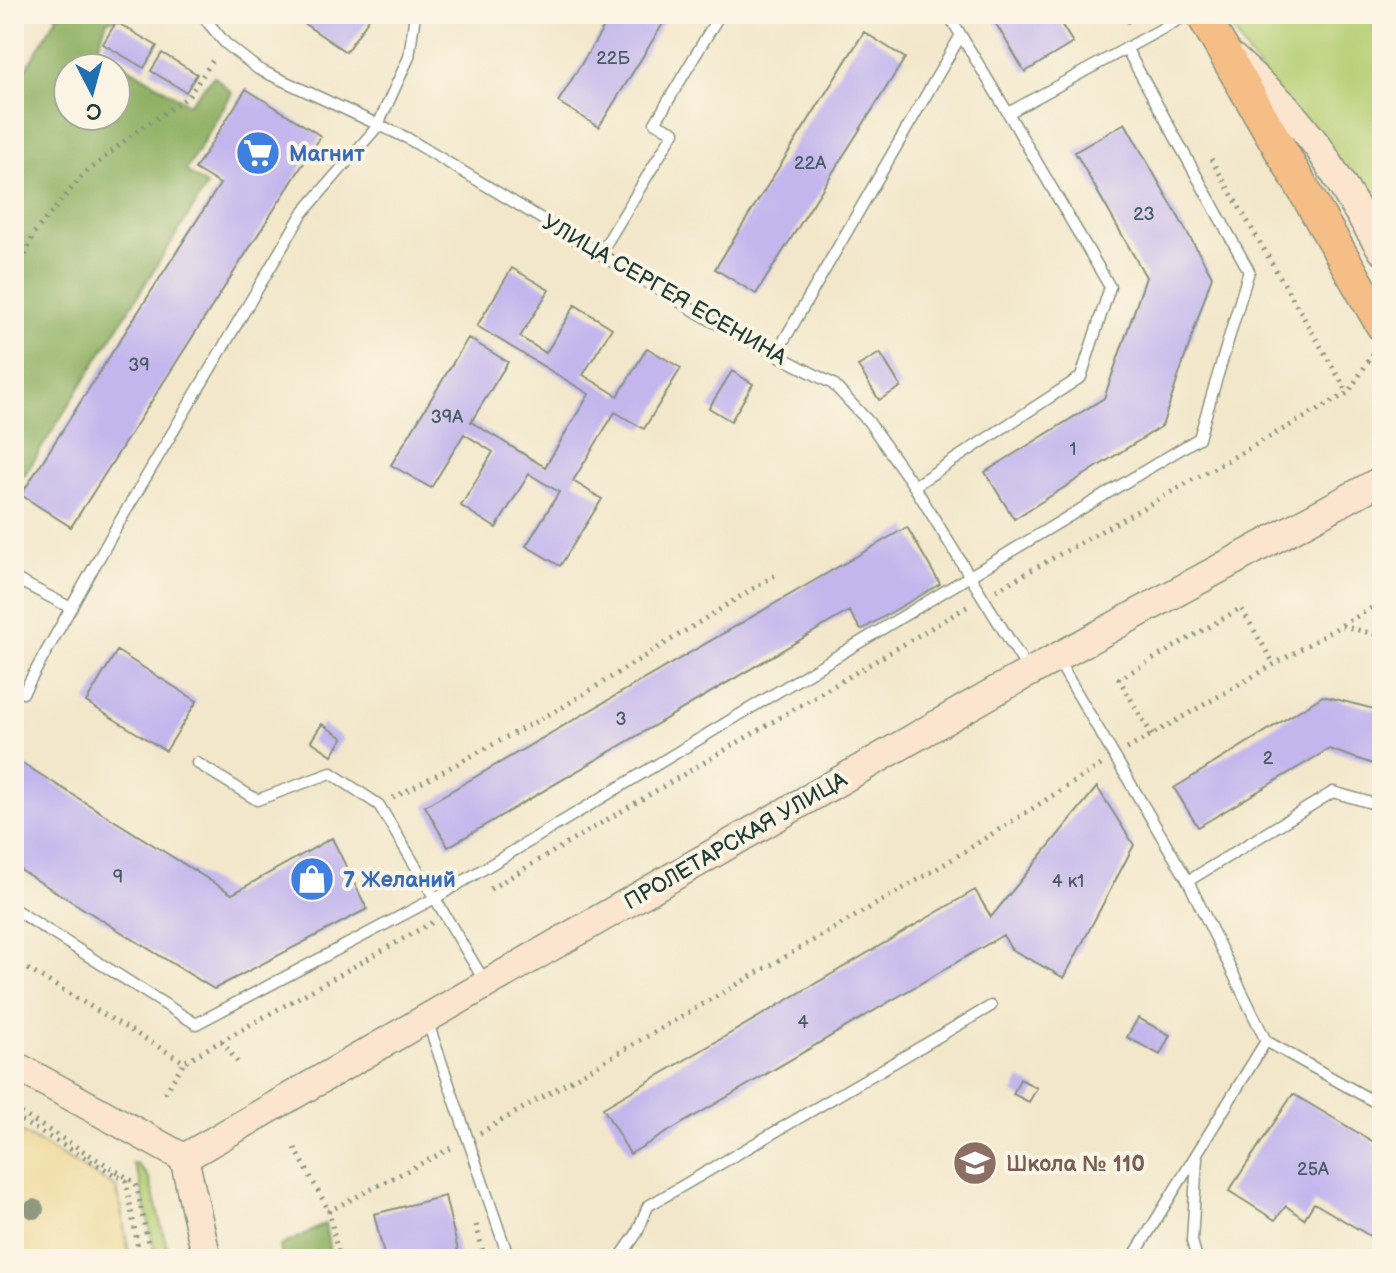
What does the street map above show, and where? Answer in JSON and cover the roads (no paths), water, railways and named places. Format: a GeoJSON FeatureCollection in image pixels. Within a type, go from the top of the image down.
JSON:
{"type":"FeatureCollection","features":[{"type":"Feature","properties":{"kind":"main road"},"geometry":{"type":"LineString","coordinates":[[1202,14],[1378,338]]}},
{"type":"Feature","properties":{"kind":"main road"},"geometry":{"type":"LineString","coordinates":[[1218,45],[1286,107],[1319,148],[1382,250]]}},
{"type":"Feature","properties":{"kind":"main road","name":"ПРОЛЕТАРСКАЯ УЛИЦА"},"geometry":{"type":"LineString","coordinates":[[184,1158],[1029,672],[1382,480]]}},
{"type":"Feature","properties":{"kind":"main road"},"geometry":{"type":"LineString","coordinates":[[14,1065],[184,1158],[207,1259]]}},
{"type":"Feature","properties":{"kind":"lane","name":"УЛИЦА СЕРГЕЯ ЕСЕНИНА"},"geometry":{"type":"LineString","coordinates":[[201,14],[225,43],[258,69],[377,127],[407,138],[710,320],[833,384],[852,400],[914,486],[1029,672]]}},
{"type":"Feature","properties":{"kind":"lane"},"geometry":{"type":"LineString","coordinates":[[23,693],[302,214],[377,127],[409,57],[415,14]]}},
{"type":"Feature","properties":{"kind":"lane"},"geometry":{"type":"LineString","coordinates":[[600,254],[674,132],[655,123],[720,14]]}},
{"type":"Feature","properties":{"kind":"lane"},"geometry":{"type":"LineString","coordinates":[[914,486],[1081,377],[1110,287],[948,14]]}},
{"type":"Feature","properties":{"kind":"lane"},"geometry":{"type":"LineString","coordinates":[[1008,113],[1189,14]]}},
{"type":"Feature","properties":{"kind":"lane"},"geometry":{"type":"LineString","coordinates":[[776,354],[961,35]]}},
{"type":"Feature","properties":{"kind":"lane"},"geometry":{"type":"LineString","coordinates":[[14,909],[196,1024],[437,897],[1199,438],[1249,271],[1126,48]]}},
{"type":"Feature","properties":{"kind":"lane"},"geometry":{"type":"LineString","coordinates":[[14,578],[71,608]]}},
{"type":"Feature","properties":{"kind":"lane"},"geometry":{"type":"LineString","coordinates":[[1056,657],[1188,881],[1266,1041],[1382,1106]]}},
{"type":"Feature","properties":{"kind":"lane"},"geometry":{"type":"LineString","coordinates":[[197,763],[257,800],[331,773],[379,805],[486,983]]}},
{"type":"Feature","properties":{"kind":"lane"},"geometry":{"type":"LineString","coordinates":[[1188,881],[1333,792],[1382,806]]}},
{"type":"Feature","properties":{"kind":"lane"},"geometry":{"type":"LineString","coordinates":[[619,1259],[637,1233],[648,1206],[991,1006]]}},
{"type":"Feature","properties":{"kind":"lane"},"geometry":{"type":"LineString","coordinates":[[426,1017],[509,1259]]}},
{"type":"Feature","properties":{"kind":"lane"},"geometry":{"type":"LineString","coordinates":[[1132,1259],[1266,1041]]}},
{"type":"Feature","properties":{"kind":"lane"},"geometry":{"type":"LineString","coordinates":[[1197,1155],[1192,1241],[1197,1259]]}},
{"type":"Feature","properties":{"kind":"place","name":"Магнит"},"geometry":{"type":"Point","coordinates":[258,153]}},
{"type":"Feature","properties":{"kind":"place","name":"7 Желаний"},"geometry":{"type":"Point","coordinates":[312,879]}},
{"type":"Feature","properties":{"kind":"place","name":"Школа № 110"},"geometry":{"type":"Point","coordinates":[975,1163]}}]}
